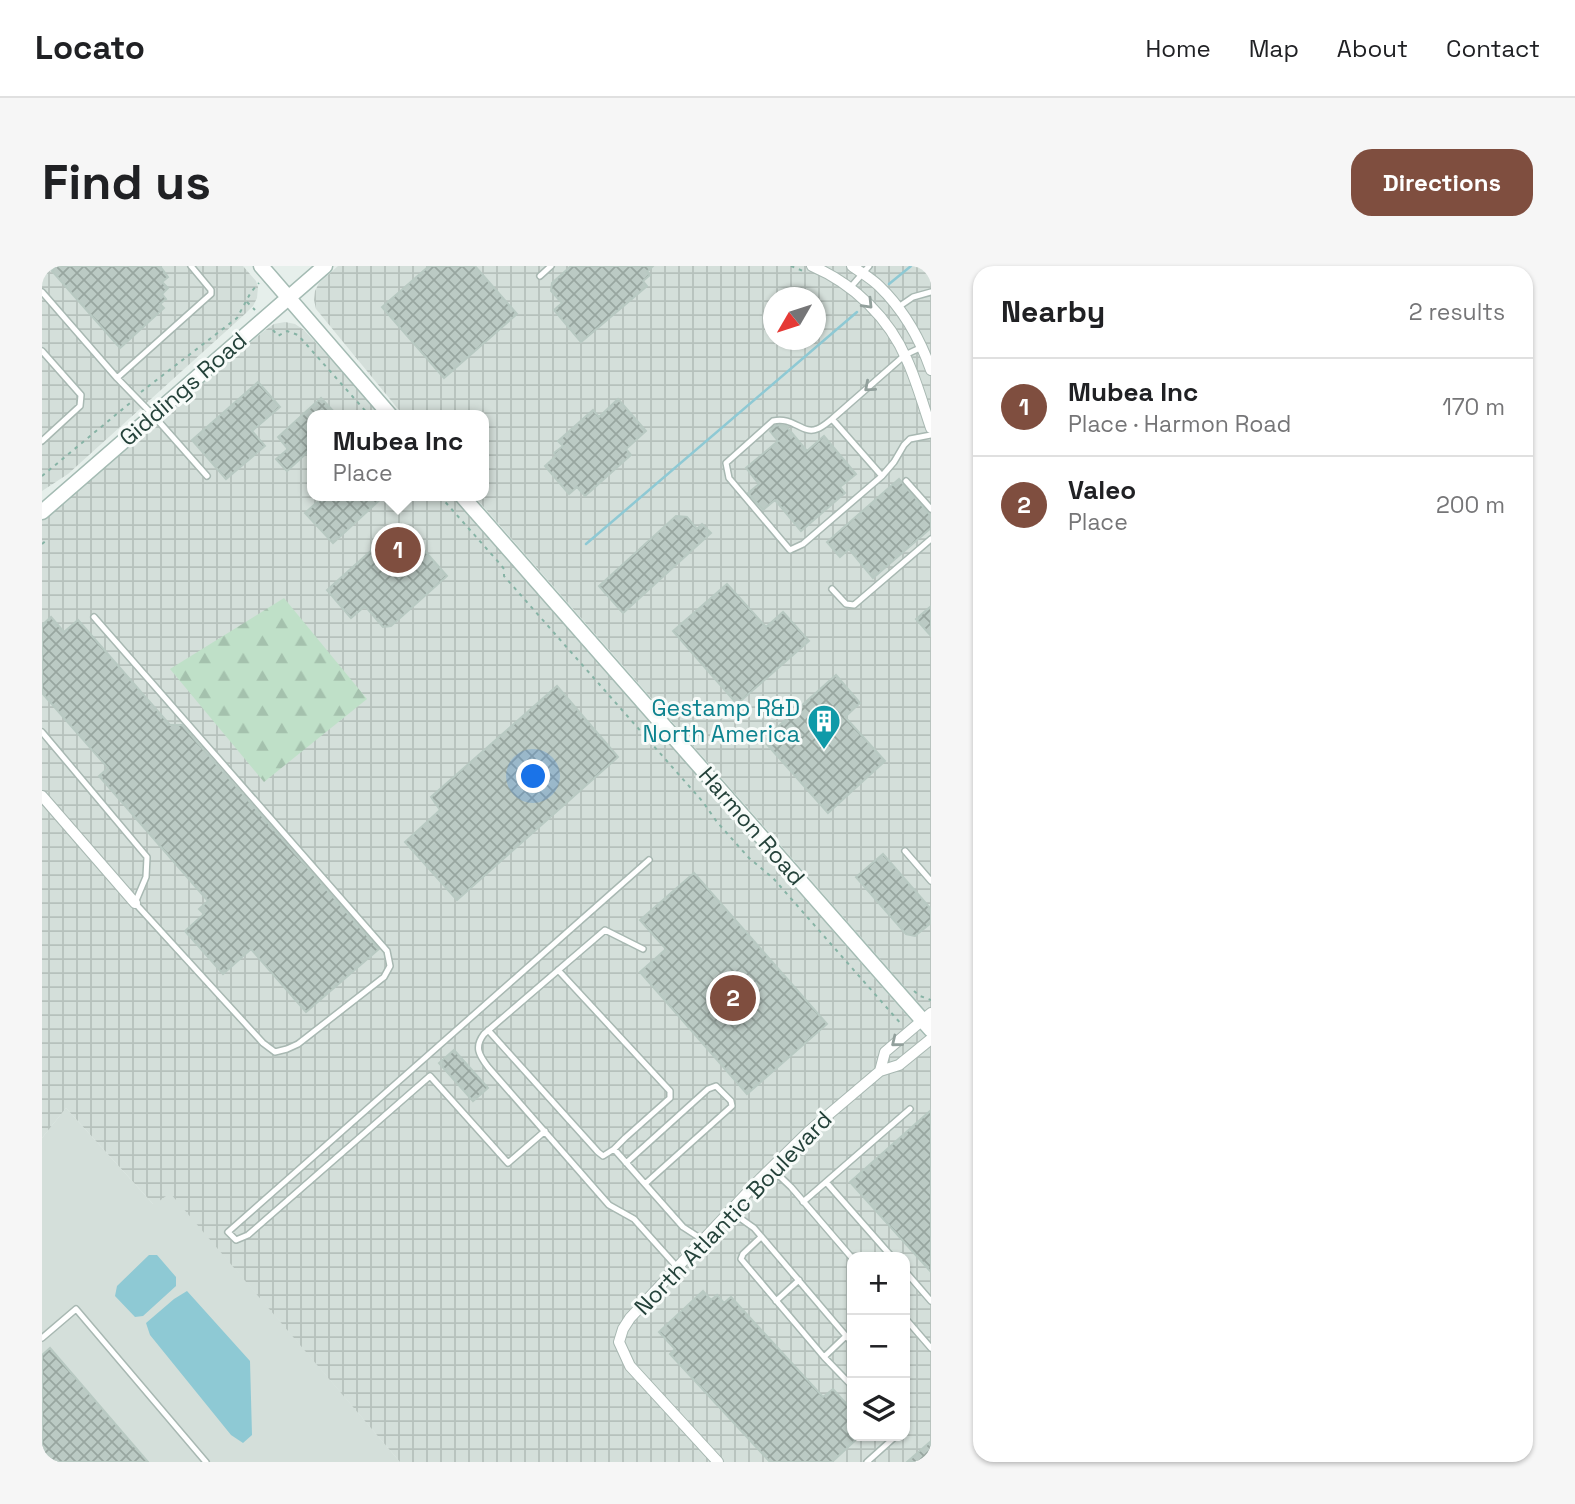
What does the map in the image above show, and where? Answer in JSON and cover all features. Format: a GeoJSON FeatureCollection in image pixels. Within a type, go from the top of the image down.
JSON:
{"type":"FeatureCollection","features":[{"type":"Feature","properties":{"kind":"street"},"geometry":{"type":"LineString","coordinates":[[261,266],[386,410]]}},
{"type":"Feature","properties":{"kind":"street","name":"Giddings Road"},"geometry":{"type":"LineString","coordinates":[[42,512],[325,266]]}},
{"type":"Feature","properties":{"kind":"street"},"geometry":{"type":"LineString","coordinates":[[852,266],[866,270],[906,318],[931,370]]}},
{"type":"Feature","properties":{"kind":"street"},"geometry":{"type":"LineString","coordinates":[[808,269],[829,273],[850,288],[865,299],[891,329],[905,355],[931,428]]}},
{"type":"Feature","properties":{"kind":"street","name":"Harmon Road"},"geometry":{"type":"LineString","coordinates":[[466,501],[928,1021]]}},
{"type":"Feature","properties":{"kind":"street"},"geometry":{"type":"LineString","coordinates":[[43,798],[135,903]]}},
{"type":"Feature","properties":{"kind":"street","name":"North Atlantic Boulevard"},"geometry":{"type":"LineString","coordinates":[[880,1070],[885,1052],[908,1032],[928,1021]]}},
{"type":"Feature","properties":{"kind":"street","name":"North Atlantic Boulevard"},"geometry":{"type":"LineString","coordinates":[[718,1462],[630,1366],[619,1342],[623,1329],[677,1267],[808,1132],[880,1070],[899,1065],[931,1039]]}},
{"type":"Feature","properties":{"kind":"lane"},"geometry":{"type":"LineString","coordinates":[[117,378],[211,294],[211,290],[191,266]]}},
{"type":"Feature","properties":{"kind":"lane"},"geometry":{"type":"LineString","coordinates":[[540,276],[551,266]]}},
{"type":"Feature","properties":{"kind":"lane"},"geometry":{"type":"LineString","coordinates":[[850,288],[866,270]]}},
{"type":"Feature","properties":{"kind":"lane"},"geometry":{"type":"LineString","coordinates":[[42,292],[207,476]]}},
{"type":"Feature","properties":{"kind":"lane"},"geometry":{"type":"LineString","coordinates":[[897,308],[913,296],[931,292]]}},
{"type":"Feature","properties":{"kind":"lane"},"geometry":{"type":"LineString","coordinates":[[922,347],[905,355],[832,419],[815,430],[807,430],[782,418],[773,421],[726,463],[729,478],[790,550],[803,544],[881,476],[910,439],[931,435]]}},
{"type":"Feature","properties":{"kind":"lane"},"geometry":{"type":"LineString","coordinates":[[42,351],[81,395],[80,406],[42,441]]}},
{"type":"Feature","properties":{"kind":"lane"},"geometry":{"type":"LineString","coordinates":[[832,419],[881,476]]}},
{"type":"Feature","properties":{"kind":"lane"},"geometry":{"type":"LineString","coordinates":[[906,481],[931,509]]}},
{"type":"Feature","properties":{"kind":"lane"},"geometry":{"type":"LineString","coordinates":[[832,589],[846,604],[854,605],[931,539]]}},
{"type":"Feature","properties":{"kind":"lane"},"geometry":{"type":"LineString","coordinates":[[42,732],[146,857],[146,877],[135,903],[263,1043],[275,1052],[299,1044],[384,977],[390,965],[387,951],[94,617]]}},
{"type":"Feature","properties":{"kind":"lane"},"geometry":{"type":"LineString","coordinates":[[905,850],[931,881]]}},
{"type":"Feature","properties":{"kind":"lane"},"geometry":{"type":"LineString","coordinates":[[545,1131],[508,1163],[430,1076],[248,1235],[236,1240],[228,1232],[649,860]]}},
{"type":"Feature","properties":{"kind":"lane"},"geometry":{"type":"LineString","coordinates":[[643,949],[605,930],[488,1030],[477,1048],[480,1056],[609,1205],[634,1219],[677,1267]]}},
{"type":"Feature","properties":{"kind":"lane"},"geometry":{"type":"LineString","coordinates":[[488,1030],[598,1152],[603,1156],[614,1149],[670,1098],[670,1091],[558,970]]}},
{"type":"Feature","properties":{"kind":"lane"},"geometry":{"type":"LineString","coordinates":[[626,1163],[708,1089],[716,1086],[731,1101],[732,1106],[645,1184]]}},
{"type":"Feature","properties":{"kind":"lane"},"geometry":{"type":"LineString","coordinates":[[803,1202],[910,1108]]}},
{"type":"Feature","properties":{"kind":"lane"},"geometry":{"type":"LineString","coordinates":[[614,1149],[683,1227],[703,1240]]}},
{"type":"Feature","properties":{"kind":"lane"},"geometry":{"type":"LineString","coordinates":[[771,1168],[847,1252]]}},
{"type":"Feature","properties":{"kind":"lane"},"geometry":{"type":"LineString","coordinates":[[826,1182],[888,1252]]}},
{"type":"Feature","properties":{"kind":"lane"},"geometry":{"type":"LineString","coordinates":[[730,1211],[754,1228],[846,1336],[824,1357]]}},
{"type":"Feature","properties":{"kind":"lane"},"geometry":{"type":"LineString","coordinates":[[761,1237],[741,1259],[847,1381]]}},
{"type":"Feature","properties":{"kind":"lane"},"geometry":{"type":"LineString","coordinates":[[911,1279],[931,1301]]}},
{"type":"Feature","properties":{"kind":"lane"},"geometry":{"type":"LineString","coordinates":[[776,1301],[799,1280]]}},
{"type":"Feature","properties":{"kind":"lane"},"geometry":{"type":"LineString","coordinates":[[42,1338],[76,1309],[206,1462]]}},
{"type":"Feature","properties":{"kind":"lane"},"geometry":{"type":"LineString","coordinates":[[910,1324],[931,1348]]}},
{"type":"Feature","properties":{"kind":"lane"},"geometry":{"type":"LineString","coordinates":[[867,1462],[890,1441]]}},
{"type":"Feature","properties":{"kind":"path"},"geometry":{"type":"LineString","coordinates":[[791,266],[808,269]]}},
{"type":"Feature","properties":{"kind":"path"},"geometry":{"type":"LineString","coordinates":[[42,477],[168,369],[237,318],[257,285]]}},
{"type":"Feature","properties":{"kind":"path"},"geometry":{"type":"LineString","coordinates":[[246,301],[254,309]]}},
{"type":"Feature","properties":{"kind":"path"},"geometry":{"type":"LineString","coordinates":[[269,326],[278,336],[287,331],[298,335],[365,410]]}},
{"type":"Feature","properties":{"kind":"path"},"geometry":{"type":"LineString","coordinates":[[444,501],[501,565],[504,576],[703,802],[717,822],[749,858],[774,878],[908,1032]]}},
{"type":"Feature","properties":{"kind":"path"},"geometry":{"type":"LineString","coordinates":[[42,544],[48,539]]}},
{"type":"Feature","properties":{"kind":"path"},"geometry":{"type":"LineString","coordinates":[[908,986],[920,996],[931,1000]]}},
{"type":"Feature","properties":{"kind":"shaded area"},"geometry":{"type":"Polygon","coordinates":[[[42,266],[243,266],[258,287],[257,298],[245,314],[68,474],[42,491],[42,266]]]}},
{"type":"Feature","properties":{"kind":"shaded area"},"geometry":{"type":"Polygon","coordinates":[[[338,266],[931,266],[931,1017],[478,501],[489,501],[489,410],[399,410],[316,309],[314,300],[319,283],[338,266]]]}},
{"type":"Feature","properties":{"kind":"shaded area"},"geometry":{"type":"Polygon","coordinates":[[[274,324],[295,324],[304,330],[377,410],[307,410],[307,501],[456,501],[931,1043],[931,1462],[400,1462],[170,1193],[154,1205],[66,1108],[42,1138],[42,520],[118,452],[274,324]]]}},
{"type":"Feature","properties":{"kind":"shaded area"},"geometry":{"type":"Polygon","coordinates":[[[66,1108],[153,1204],[170,1192],[400,1462],[42,1462],[42,1138],[66,1108]]]}},
{"type":"Feature","properties":{"kind":"green space"},"geometry":{"type":"Polygon","coordinates":[[[284,598],[367,699],[264,782],[170,669],[284,598]]]}},
{"type":"Feature","properties":{"kind":"water"},"geometry":{"type":"Polygon","coordinates":[[[149,1255],[157,1255],[176,1277],[176,1286],[143,1316],[135,1317],[115,1296],[117,1286],[149,1255]]]}},
{"type":"Feature","properties":{"kind":"water"},"geometry":{"type":"Polygon","coordinates":[[[187,1291],[250,1361],[252,1435],[243,1443],[231,1435],[150,1335],[146,1323],[187,1291]]]}},
{"type":"Feature","properties":{"kind":"building"},"geometry":{"type":"Polygon","coordinates":[[[57,266],[160,266],[168,277],[162,282],[168,288],[162,294],[166,299],[160,304],[164,308],[120,348],[52,271],[57,266]]]}},
{"type":"Feature","properties":{"kind":"building"},"geometry":{"type":"Polygon","coordinates":[[[429,266],[475,266],[517,314],[444,378],[382,307],[429,266]]]}},
{"type":"Feature","properties":{"kind":"building"},"geometry":{"type":"Polygon","coordinates":[[[571,266],[653,266],[647,272],[650,275],[643,281],[647,286],[581,342],[554,310],[562,303],[551,291],[552,283],[571,266]]]}},
{"type":"Feature","properties":{"kind":"building"},"geometry":{"type":"Polygon","coordinates":[[[258,382],[280,407],[252,431],[265,446],[226,479],[192,440],[258,382]]]}},
{"type":"Feature","properties":{"kind":"building"},"geometry":{"type":"Polygon","coordinates":[[[321,398],[332,410],[308,410],[321,398]]]}},
{"type":"Feature","properties":{"kind":"building"},"geometry":{"type":"Polygon","coordinates":[[[618,399],[646,431],[626,449],[631,455],[585,496],[577,487],[569,494],[545,466],[563,446],[558,441],[593,410],[599,417],[618,399]]]}},
{"type":"Feature","properties":{"kind":"building"},"geometry":{"type":"Polygon","coordinates":[[[307,411],[307,453],[287,471],[276,459],[288,449],[278,437],[307,411]]]}},
{"type":"Feature","properties":{"kind":"building"},"geometry":{"type":"Polygon","coordinates":[[[780,425],[786,426],[807,451],[824,436],[856,474],[840,487],[845,493],[801,531],[775,500],[763,510],[748,493],[759,484],[746,468],[778,441],[770,431],[780,425]]]}},
{"type":"Feature","properties":{"kind":"building"},"geometry":{"type":"Polygon","coordinates":[[[899,479],[931,516],[931,528],[873,578],[849,549],[840,557],[827,542],[899,479]]]}},
{"type":"Feature","properties":{"kind":"building"},"geometry":{"type":"Polygon","coordinates":[[[318,501],[379,501],[333,543],[305,513],[318,501]]]}},
{"type":"Feature","properties":{"kind":"building"},"geometry":{"type":"Polygon","coordinates":[[[676,516],[687,517],[697,529],[702,524],[711,533],[623,613],[599,586],[676,516]]]}},
{"type":"Feature","properties":{"kind":"building"},"geometry":{"type":"Polygon","coordinates":[[[401,524],[447,576],[391,626],[383,627],[365,606],[351,618],[327,590],[401,524]]]}},
{"type":"Feature","properties":{"kind":"building"},"geometry":{"type":"Polygon","coordinates":[[[727,584],[766,627],[783,612],[809,641],[737,704],[673,631],[727,584]]]}},
{"type":"Feature","properties":{"kind":"building"},"geometry":{"type":"Polygon","coordinates":[[[931,606],[931,636],[916,619],[931,606]]]}},
{"type":"Feature","properties":{"kind":"building"},"geometry":{"type":"Polygon","coordinates":[[[51,617],[64,632],[78,620],[170,725],[182,725],[379,949],[306,1012],[251,949],[223,974],[185,931],[204,914],[199,909],[208,901],[99,776],[108,768],[42,693],[42,625],[51,617]]]}},
{"type":"Feature","properties":{"kind":"building","name":"Gestamp R&D North America"},"geometry":{"type":"Polygon","coordinates":[[[836,675],[860,703],[845,717],[885,761],[828,813],[763,740],[836,675]]]}},
{"type":"Feature","properties":{"kind":"building"},"geometry":{"type":"Polygon","coordinates":[[[557,686],[618,757],[457,900],[405,842],[440,810],[431,797],[557,686]]]}},
{"type":"Feature","properties":{"kind":"building"},"geometry":{"type":"Polygon","coordinates":[[[883,854],[931,909],[931,923],[915,936],[906,934],[856,877],[883,854]]]}},
{"type":"Feature","properties":{"kind":"building"},"geometry":{"type":"Polygon","coordinates":[[[694,873],[827,1024],[747,1094],[640,972],[666,949],[640,920],[694,873]]]}},
{"type":"Feature","properties":{"kind":"building"},"geometry":{"type":"Polygon","coordinates":[[[454,1050],[488,1088],[473,1101],[439,1063],[454,1050]]]}},
{"type":"Feature","properties":{"kind":"building"},"geometry":{"type":"Polygon","coordinates":[[[931,1110],[931,1272],[850,1182],[931,1110]]]}},
{"type":"Feature","properties":{"kind":"building"},"geometry":{"type":"Polygon","coordinates":[[[703,1291],[711,1300],[717,1295],[724,1303],[731,1297],[823,1397],[833,1389],[847,1404],[847,1441],[855,1441],[832,1462],[770,1462],[670,1354],[675,1349],[659,1332],[703,1291]]]}},
{"type":"Feature","properties":{"kind":"building"},"geometry":{"type":"Polygon","coordinates":[[[50,1348],[148,1462],[42,1462],[42,1355],[50,1348]]]}},
{"type":"Feature","properties":{"kind":"building"},"geometry":{"type":"Polygon","coordinates":[[[931,1441],[931,1462],[907,1462],[931,1441]]]}},
{"type":"Feature","properties":{"kind":"waterway"},"geometry":{"type":"LineString","coordinates":[[889,284],[911,266]]}},
{"type":"Feature","properties":{"kind":"waterway"},"geometry":{"type":"LineString","coordinates":[[586,544],[857,312]]}},
{"type":"Feature","properties":{"kind":"place","name":"Mubea Inc"},"geometry":{"type":"Point","coordinates":[398,550]}},
{"type":"Feature","properties":{"kind":"place","name":"Gestamp R&D North America"},"geometry":{"type":"Point","coordinates":[824,751]}},
{"type":"Feature","properties":{"kind":"place","name":"Valeo"},"geometry":{"type":"Point","coordinates":[733,998]}}]}
